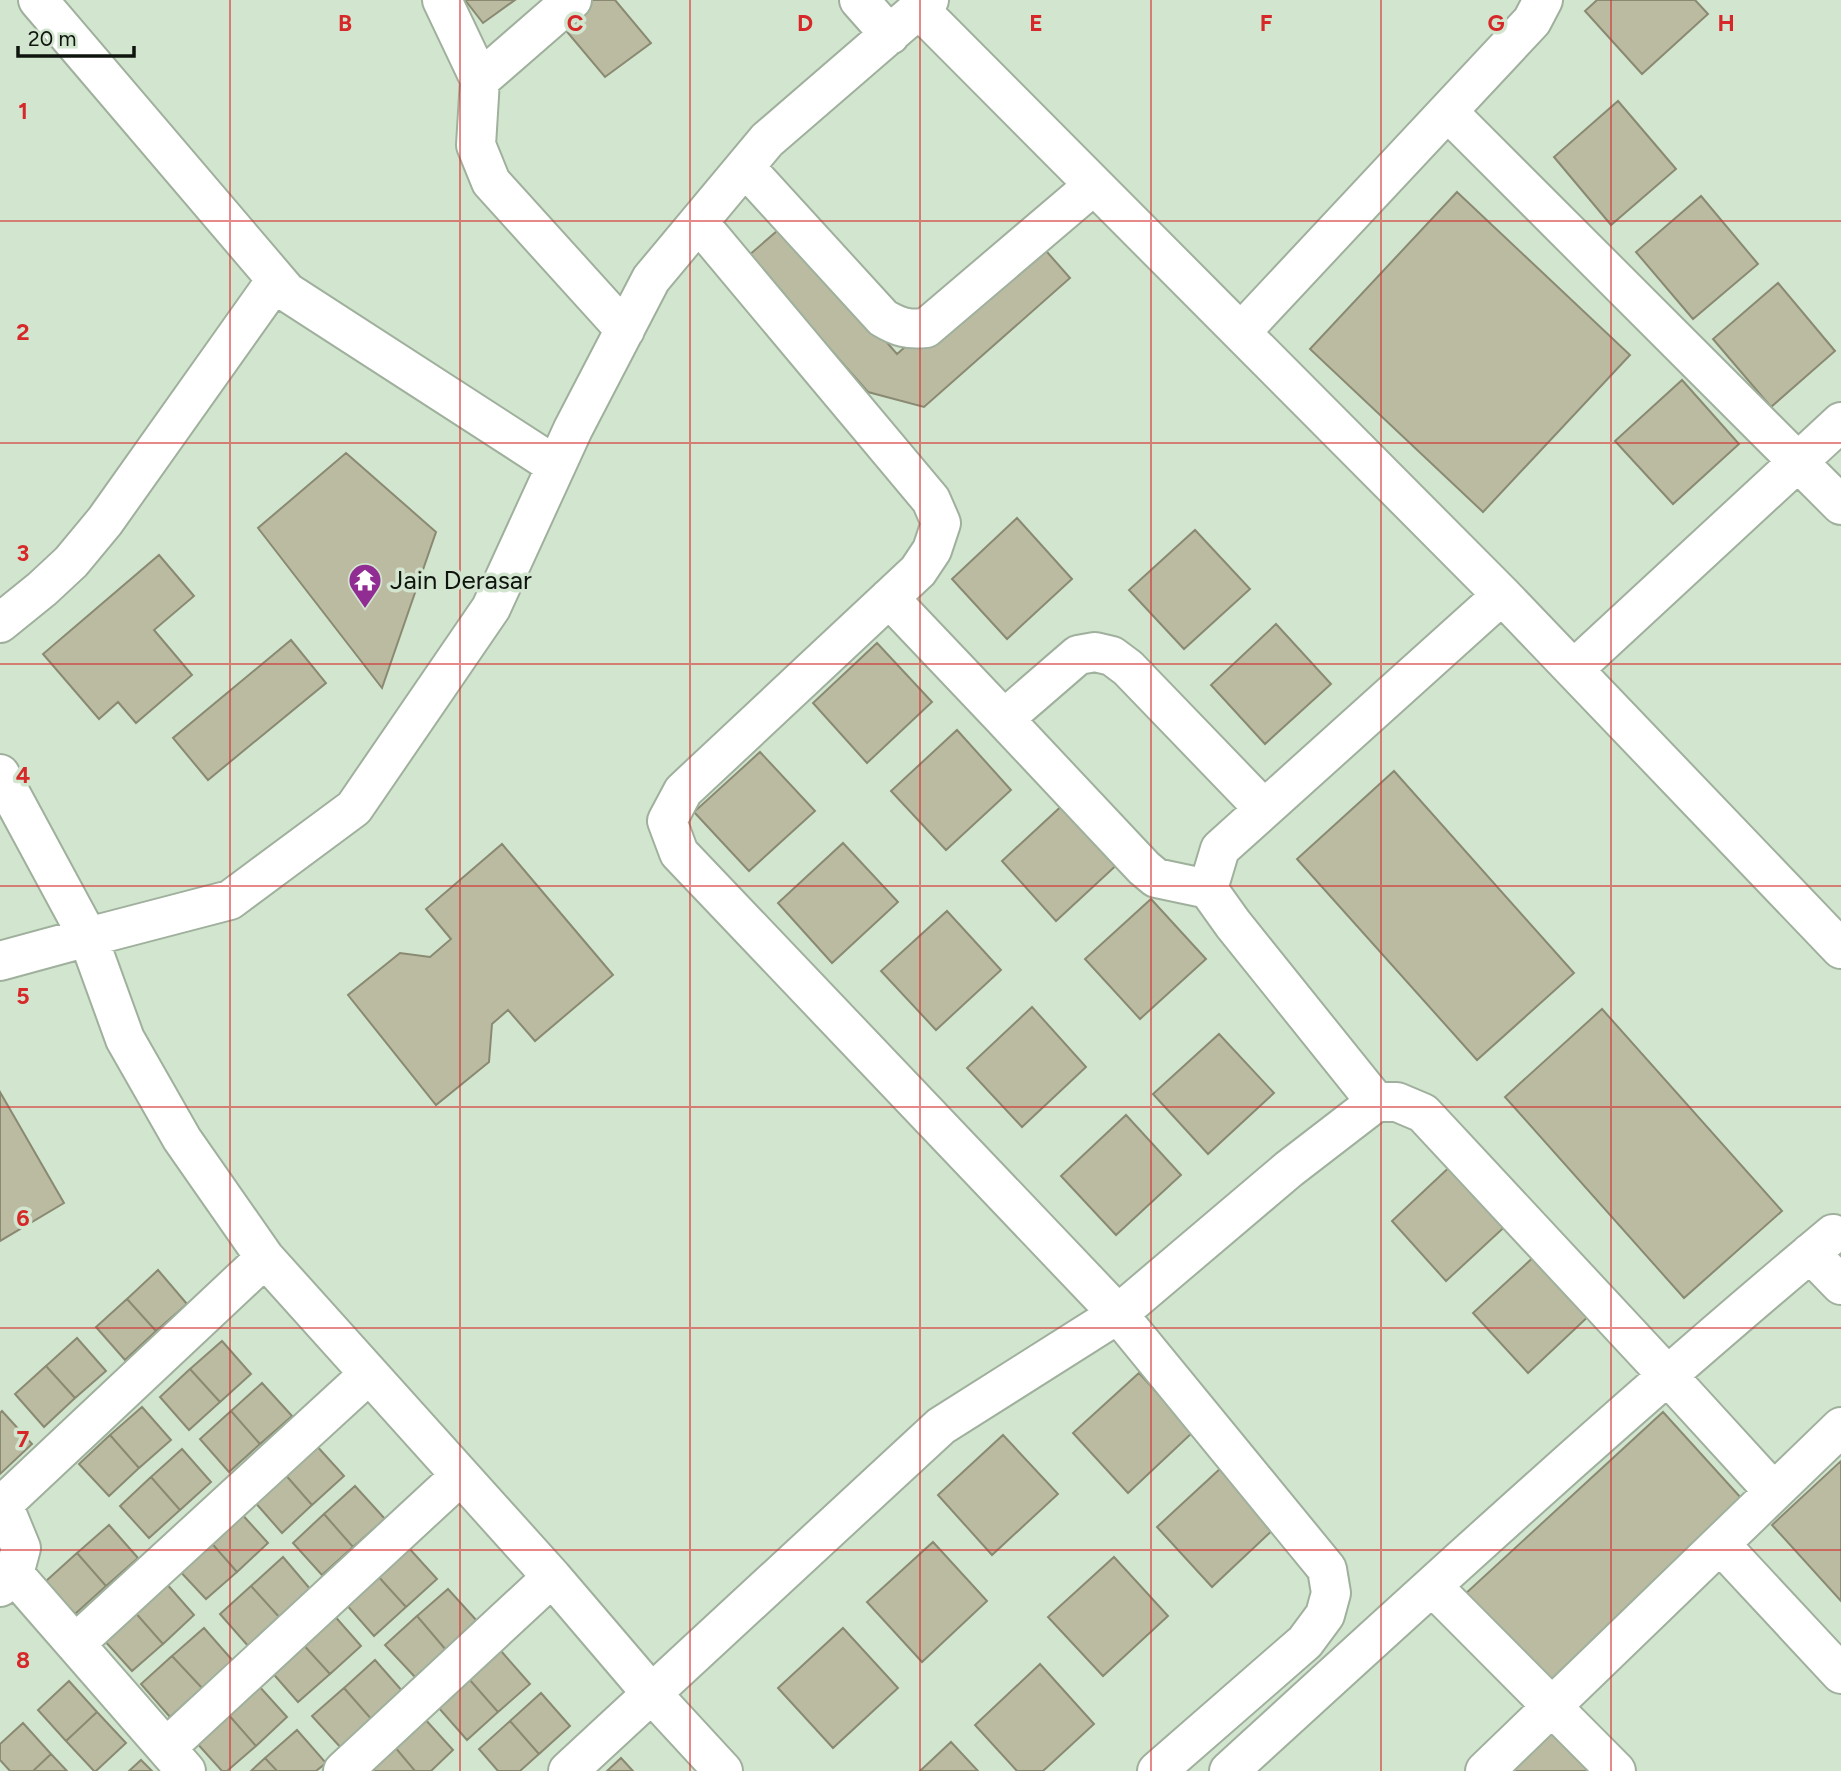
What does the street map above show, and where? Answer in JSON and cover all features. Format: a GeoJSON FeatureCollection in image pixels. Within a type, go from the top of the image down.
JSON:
{"type":"FeatureCollection","features":[{"type":"Feature","properties":{"kind":"street"},"geometry":{"type":"LineString","coordinates":[[38,0],[287,292],[556,466]]}},
{"type":"Feature","properties":{"kind":"street"},"geometry":{"type":"LineString","coordinates":[[442,0],[480,80],[476,145],[491,182],[625,330]]}},
{"type":"Feature","properties":{"kind":"street"},"geometry":{"type":"LineString","coordinates":[[480,80],[572,0]]}},
{"type":"Feature","properties":{"kind":"street"},"geometry":{"type":"LineString","coordinates":[[859,0],[890,35]]}},
{"type":"Feature","properties":{"kind":"street"},"geometry":{"type":"LineString","coordinates":[[1241,332],[1532,21],[1543,0]]}},
{"type":"Feature","properties":{"kind":"street"},"geometry":{"type":"LineString","coordinates":[[0,961],[230,900],[354,808],[491,608],[573,429],[651,279],[767,140],[924,5],[1094,185],[1502,594],[1841,950]]}},
{"type":"Feature","properties":{"kind":"street"},"geometry":{"type":"LineString","coordinates":[[1448,112],[1841,505]]}},
{"type":"Feature","properties":{"kind":"street"},"geometry":{"type":"LineString","coordinates":[[745,167],[883,318],[910,330],[926,328],[1094,185]]}},
{"type":"Feature","properties":{"kind":"street"},"geometry":{"type":"LineString","coordinates":[[699,223],[930,500],[940,523],[932,550],[918,572],[683,791],[667,821],[679,853],[1118,1314],[1327,1569],[1331,1594],[1325,1615],[1305,1642],[1157,1771]]}},
{"type":"Feature","properties":{"kind":"street"},"geometry":{"type":"LineString","coordinates":[[0,623],[71,562],[105,521],[276,280]]}},
{"type":"Feature","properties":{"kind":"street"},"geometry":{"type":"LineString","coordinates":[[1574,669],[1841,422]]}},
{"type":"Feature","properties":{"kind":"street"},"geometry":{"type":"LineString","coordinates":[[1208,889],[1220,849],[1502,594]]}},
{"type":"Feature","properties":{"kind":"street"},"geometry":{"type":"LineString","coordinates":[[889,598],[1150,873],[1156,878],[1208,889],[1376,1102]]}},
{"type":"Feature","properties":{"kind":"street"},"geometry":{"type":"LineString","coordinates":[[1004,719],[1078,655],[1095,652],[1111,656],[1128,668],[1264,809]]}},
{"type":"Feature","properties":{"kind":"street"},"geometry":{"type":"LineString","coordinates":[[0,774],[88,937],[125,1039],[182,1139],[265,1258],[723,1771]]}},
{"type":"Feature","properties":{"kind":"street"},"geometry":{"type":"LineString","coordinates":[[568,1771],[941,1426],[1118,1314],[1289,1169],[1376,1102],[1396,1102],[1423,1113],[1773,1492]]}},
{"type":"Feature","properties":{"kind":"street"},"geometry":{"type":"LineString","coordinates":[[1229,1771],[1667,1375],[1822,1244],[1841,1285]]}},
{"type":"Feature","properties":{"kind":"street"},"geometry":{"type":"LineString","coordinates":[[265,1258],[0,1506],[7,1514],[21,1548],[7,1581],[75,1644],[176,1759],[460,1476]]}},
{"type":"Feature","properties":{"kind":"street"},"geometry":{"type":"LineString","coordinates":[[75,1644],[369,1374]]}},
{"type":"Feature","properties":{"kind":"street"},"geometry":{"type":"LineString","coordinates":[[1485,1771],[1841,1427]]}},
{"type":"Feature","properties":{"kind":"street"},"geometry":{"type":"LineString","coordinates":[[1720,1544],[1841,1674]]}},
{"type":"Feature","properties":{"kind":"street"},"geometry":{"type":"LineString","coordinates":[[343,1771],[552,1577]]}},
{"type":"Feature","properties":{"kind":"street"},"geometry":{"type":"LineString","coordinates":[[1432,1586],[1616,1771]]}},
{"type":"Feature","properties":{"kind":"building"},"geometry":{"type":"Polygon","coordinates":[[[465,0],[515,0],[483,23],[465,0]]]}},
{"type":"Feature","properties":{"kind":"building"},"geometry":{"type":"Polygon","coordinates":[[[581,0],[615,0],[651,43],[605,77],[558,21],[581,0]]]}},
{"type":"Feature","properties":{"kind":"building"},"geometry":{"type":"Polygon","coordinates":[[[1597,0],[1695,0],[1708,14],[1642,74],[1585,11],[1597,0]]]}},
{"type":"Feature","properties":{"kind":"building"},"geometry":{"type":"Polygon","coordinates":[[[1618,101],[1676,169],[1611,225],[1554,157],[1618,101]]]}},
{"type":"Feature","properties":{"kind":"building"},"geometry":{"type":"Polygon","coordinates":[[[1457,192],[1630,355],[1483,512],[1310,349],[1457,192]]]}},
{"type":"Feature","properties":{"kind":"building"},"geometry":{"type":"Polygon","coordinates":[[[1701,196],[1758,264],[1693,319],[1636,252],[1701,196]]]}},
{"type":"Feature","properties":{"kind":"building"},"geometry":{"type":"Polygon","coordinates":[[[784,225],[897,354],[1032,235],[1070,278],[924,407],[868,392],[748,256],[784,225]]]}},
{"type":"Feature","properties":{"kind":"building"},"geometry":{"type":"Polygon","coordinates":[[[1778,283],[1835,351],[1771,407],[1713,339],[1778,283]]]}},
{"type":"Feature","properties":{"kind":"building"},"geometry":{"type":"Polygon","coordinates":[[[1682,380],[1739,444],[1673,504],[1615,441],[1682,380]]]}},
{"type":"Feature","properties":{"kind":"building","name":"Jain Derasar"},"geometry":{"type":"Polygon","coordinates":[[[346,453],[436,532],[382,688],[258,528],[346,453]]]}},
{"type":"Feature","properties":{"kind":"building"},"geometry":{"type":"Polygon","coordinates":[[[1017,518],[1072,579],[1007,639],[952,579],[1017,518]]]}},
{"type":"Feature","properties":{"kind":"building"},"geometry":{"type":"Polygon","coordinates":[[[1195,530],[1250,589],[1184,649],[1129,590],[1195,530]]]}},
{"type":"Feature","properties":{"kind":"building"},"geometry":{"type":"Polygon","coordinates":[[[159,555],[194,596],[154,630],[192,675],[136,723],[118,702],[99,719],[43,654],[159,555]]]}},
{"type":"Feature","properties":{"kind":"building"},"geometry":{"type":"Polygon","coordinates":[[[1276,624],[1331,684],[1265,744],[1211,685],[1276,624]]]}},
{"type":"Feature","properties":{"kind":"building"},"geometry":{"type":"Polygon","coordinates":[[[291,640],[326,683],[208,780],[173,738],[291,640]]]}},
{"type":"Feature","properties":{"kind":"building"},"geometry":{"type":"Polygon","coordinates":[[[877,643],[932,702],[867,763],[813,703],[877,643]]]}},
{"type":"Feature","properties":{"kind":"building"},"geometry":{"type":"Polygon","coordinates":[[[957,730],[1011,790],[946,850],[891,791],[957,730]]]}},
{"type":"Feature","properties":{"kind":"building"},"geometry":{"type":"Polygon","coordinates":[[[760,752],[815,811],[749,871],[694,812],[760,752]]]}},
{"type":"Feature","properties":{"kind":"building"},"geometry":{"type":"Polygon","coordinates":[[[1394,771],[1574,973],[1477,1060],[1297,859],[1394,771]]]}},
{"type":"Feature","properties":{"kind":"building"},"geometry":{"type":"Polygon","coordinates":[[[1067,801],[1122,860],[1056,921],[1002,861],[1067,801]]]}},
{"type":"Feature","properties":{"kind":"building"},"geometry":{"type":"Polygon","coordinates":[[[843,843],[898,902],[832,963],[778,903],[843,843]]]}},
{"type":"Feature","properties":{"kind":"building"},"geometry":{"type":"Polygon","coordinates":[[[502,844],[613,975],[535,1041],[508,1010],[492,1024],[489,1062],[436,1105],[348,995],[400,953],[430,957],[451,939],[426,909],[502,844]]]}},
{"type":"Feature","properties":{"kind":"building"},"geometry":{"type":"Polygon","coordinates":[[[1151,899],[1206,959],[1140,1019],[1085,959],[1151,899]]]}},
{"type":"Feature","properties":{"kind":"building"},"geometry":{"type":"Polygon","coordinates":[[[947,911],[1001,970],[936,1030],[881,971],[947,911]]]}},
{"type":"Feature","properties":{"kind":"building"},"geometry":{"type":"Polygon","coordinates":[[[1032,1007],[1086,1067],[1022,1127],[967,1068],[1032,1007]]]}},
{"type":"Feature","properties":{"kind":"building"},"geometry":{"type":"Polygon","coordinates":[[[1602,1009],[1782,1211],[1684,1298],[1505,1097],[1602,1009]]]}},
{"type":"Feature","properties":{"kind":"building"},"geometry":{"type":"Polygon","coordinates":[[[1219,1034],[1274,1093],[1208,1154],[1153,1094],[1219,1034]]]}},
{"type":"Feature","properties":{"kind":"building"},"geometry":{"type":"Polygon","coordinates":[[[0,1092],[64,1203],[0,1241],[0,1092]]]}},
{"type":"Feature","properties":{"kind":"building"},"geometry":{"type":"Polygon","coordinates":[[[1126,1115],[1181,1175],[1116,1235],[1061,1176],[1126,1115]]]}},
{"type":"Feature","properties":{"kind":"building"},"geometry":{"type":"Polygon","coordinates":[[[1457,1160],[1512,1220],[1446,1281],[1392,1221],[1457,1160]]]}},
{"type":"Feature","properties":{"kind":"building"},"geometry":{"type":"Polygon","coordinates":[[[1538,1253],[1593,1312],[1528,1373],[1473,1313],[1538,1253]]]}},
{"type":"Feature","properties":{"kind":"building"},"geometry":{"type":"Polygon","coordinates":[[[158,1270],[187,1304],[156,1331],[127,1299],[158,1270]]]}},
{"type":"Feature","properties":{"kind":"building"},"geometry":{"type":"Polygon","coordinates":[[[127,1299],[156,1331],[125,1360],[96,1327],[127,1299]]]}},
{"type":"Feature","properties":{"kind":"building"},"geometry":{"type":"Polygon","coordinates":[[[77,1338],[106,1371],[75,1398],[46,1366],[77,1338]]]}},
{"type":"Feature","properties":{"kind":"building"},"geometry":{"type":"Polygon","coordinates":[[[222,1341],[251,1374],[220,1402],[190,1369],[222,1341]]]}},
{"type":"Feature","properties":{"kind":"building"},"geometry":{"type":"Polygon","coordinates":[[[46,1366],[75,1398],[44,1427],[15,1394],[46,1366]]]}},
{"type":"Feature","properties":{"kind":"building"},"geometry":{"type":"Polygon","coordinates":[[[190,1369],[220,1402],[189,1430],[160,1397],[190,1369]]]}},
{"type":"Feature","properties":{"kind":"building"},"geometry":{"type":"Polygon","coordinates":[[[1139,1373],[1193,1432],[1128,1493],[1073,1433],[1139,1373]]]}},
{"type":"Feature","properties":{"kind":"building"},"geometry":{"type":"Polygon","coordinates":[[[262,1383],[292,1416],[260,1444],[231,1411],[262,1383]]]}},
{"type":"Feature","properties":{"kind":"building"},"geometry":{"type":"Polygon","coordinates":[[[142,1407],[171,1440],[139,1468],[110,1435],[142,1407]]]}},
{"type":"Feature","properties":{"kind":"building"},"geometry":{"type":"Polygon","coordinates":[[[2,1411],[32,1444],[0,1474],[0,1413],[2,1411]]]}},
{"type":"Feature","properties":{"kind":"building"},"geometry":{"type":"Polygon","coordinates":[[[231,1411],[260,1444],[229,1472],[200,1439],[231,1411]]]}},
{"type":"Feature","properties":{"kind":"building"},"geometry":{"type":"Polygon","coordinates":[[[1663,1412],[1751,1509],[1552,1692],[1464,1595],[1663,1412]]]}},
{"type":"Feature","properties":{"kind":"building"},"geometry":{"type":"Polygon","coordinates":[[[110,1435],[139,1468],[109,1496],[79,1464],[110,1435]]]}},
{"type":"Feature","properties":{"kind":"building"},"geometry":{"type":"Polygon","coordinates":[[[1003,1435],[1058,1494],[992,1555],[938,1495],[1003,1435]]]}},
{"type":"Feature","properties":{"kind":"building"},"geometry":{"type":"Polygon","coordinates":[[[315,1444],[344,1476],[312,1505],[283,1472],[315,1444]]]}},
{"type":"Feature","properties":{"kind":"building"},"geometry":{"type":"Polygon","coordinates":[[[182,1449],[211,1482],[180,1510],[151,1477],[182,1449]]]}},
{"type":"Feature","properties":{"kind":"building"},"geometry":{"type":"Polygon","coordinates":[[[1841,1461],[1841,1601],[1772,1525],[1841,1461]]]}},
{"type":"Feature","properties":{"kind":"building"},"geometry":{"type":"Polygon","coordinates":[[[1222,1467],[1277,1526],[1212,1587],[1157,1527],[1222,1467]]]}},
{"type":"Feature","properties":{"kind":"building"},"geometry":{"type":"Polygon","coordinates":[[[283,1472],[312,1505],[282,1533],[253,1500],[283,1472]]]}},
{"type":"Feature","properties":{"kind":"building"},"geometry":{"type":"Polygon","coordinates":[[[151,1477],[180,1510],[149,1538],[120,1506],[151,1477]]]}},
{"type":"Feature","properties":{"kind":"building"},"geometry":{"type":"Polygon","coordinates":[[[355,1486],[385,1519],[353,1547],[324,1514],[355,1486]]]}},
{"type":"Feature","properties":{"kind":"building"},"geometry":{"type":"Polygon","coordinates":[[[239,1511],[268,1543],[237,1572],[208,1539],[239,1511]]]}},
{"type":"Feature","properties":{"kind":"building"},"geometry":{"type":"Polygon","coordinates":[[[324,1514],[353,1547],[322,1575],[293,1543],[324,1514]]]}},
{"type":"Feature","properties":{"kind":"building"},"geometry":{"type":"Polygon","coordinates":[[[109,1525],[138,1558],[106,1586],[77,1553],[109,1525]]]}},
{"type":"Feature","properties":{"kind":"building"},"geometry":{"type":"Polygon","coordinates":[[[208,1539],[237,1572],[206,1599],[176,1567],[208,1539]]]}},
{"type":"Feature","properties":{"kind":"building"},"geometry":{"type":"Polygon","coordinates":[[[933,1542],[987,1601],[922,1662],[867,1602],[933,1542]]]}},
{"type":"Feature","properties":{"kind":"building"},"geometry":{"type":"Polygon","coordinates":[[[407,1546],[437,1579],[406,1607],[377,1575],[407,1546]]]}},
{"type":"Feature","properties":{"kind":"building"},"geometry":{"type":"Polygon","coordinates":[[[77,1553],[106,1586],[75,1614],[46,1581],[77,1553]]]}},
{"type":"Feature","properties":{"kind":"building"},"geometry":{"type":"Polygon","coordinates":[[[283,1557],[311,1590],[280,1618],[251,1586],[283,1557]]]}},
{"type":"Feature","properties":{"kind":"building"},"geometry":{"type":"Polygon","coordinates":[[[1114,1557],[1168,1616],[1103,1676],[1048,1617],[1114,1557]]]}},
{"type":"Feature","properties":{"kind":"building"},"geometry":{"type":"Polygon","coordinates":[[[377,1575],[406,1607],[374,1636],[345,1603],[377,1575]]]}},
{"type":"Feature","properties":{"kind":"building"},"geometry":{"type":"Polygon","coordinates":[[[165,1582],[194,1615],[163,1644],[133,1610],[165,1582]]]}},
{"type":"Feature","properties":{"kind":"building"},"geometry":{"type":"Polygon","coordinates":[[[251,1586],[280,1618],[249,1647],[220,1614],[251,1586]]]}},
{"type":"Feature","properties":{"kind":"building"},"geometry":{"type":"Polygon","coordinates":[[[448,1589],[477,1621],[446,1650],[417,1616],[448,1589]]]}},
{"type":"Feature","properties":{"kind":"building"},"geometry":{"type":"Polygon","coordinates":[[[133,1610],[163,1644],[132,1671],[103,1639],[133,1610]]]}},
{"type":"Feature","properties":{"kind":"building"},"geometry":{"type":"Polygon","coordinates":[[[332,1613],[361,1646],[330,1674],[300,1641],[332,1613]]]}},
{"type":"Feature","properties":{"kind":"building"},"geometry":{"type":"Polygon","coordinates":[[[417,1616],[446,1650],[415,1677],[385,1645],[417,1616]]]}},
{"type":"Feature","properties":{"kind":"building"},"geometry":{"type":"Polygon","coordinates":[[[204,1628],[233,1661],[202,1688],[172,1656],[204,1628]]]}},
{"type":"Feature","properties":{"kind":"building"},"geometry":{"type":"Polygon","coordinates":[[[843,1628],[898,1688],[833,1748],[778,1688],[843,1628]]]}},
{"type":"Feature","properties":{"kind":"building"},"geometry":{"type":"Polygon","coordinates":[[[300,1641],[330,1674],[298,1702],[269,1669],[300,1641]]]}},
{"type":"Feature","properties":{"kind":"building"},"geometry":{"type":"Polygon","coordinates":[[[501,1651],[530,1684],[498,1712],[469,1679],[501,1651]]]}},
{"type":"Feature","properties":{"kind":"building"},"geometry":{"type":"Polygon","coordinates":[[[172,1656],[202,1688],[170,1717],[141,1684],[172,1656]]]}},
{"type":"Feature","properties":{"kind":"building"},"geometry":{"type":"Polygon","coordinates":[[[375,1660],[404,1693],[373,1721],[344,1688],[375,1660]]]}},
{"type":"Feature","properties":{"kind":"building"},"geometry":{"type":"Polygon","coordinates":[[[1040,1664],[1094,1724],[1043,1771],[1017,1771],[975,1725],[1040,1664]]]}},
{"type":"Feature","properties":{"kind":"building"},"geometry":{"type":"Polygon","coordinates":[[[469,1679],[498,1712],[467,1740],[438,1707],[469,1679]]]}},
{"type":"Feature","properties":{"kind":"building"},"geometry":{"type":"Polygon","coordinates":[[[69,1681],[97,1712],[66,1741],[38,1710],[69,1681]]]}},
{"type":"Feature","properties":{"kind":"building"},"geometry":{"type":"Polygon","coordinates":[[[258,1685],[287,1717],[256,1746],[227,1713],[258,1685]]]}},
{"type":"Feature","properties":{"kind":"building"},"geometry":{"type":"Polygon","coordinates":[[[344,1688],[373,1721],[342,1749],[312,1716],[344,1688]]]}},
{"type":"Feature","properties":{"kind":"building"},"geometry":{"type":"Polygon","coordinates":[[[541,1693],[570,1726],[539,1754],[510,1721],[541,1693]]]}},
{"type":"Feature","properties":{"kind":"building"},"geometry":{"type":"Polygon","coordinates":[[[1560,1707],[1617,1771],[1490,1771],[1560,1707]]]}},
{"type":"Feature","properties":{"kind":"building"},"geometry":{"type":"Polygon","coordinates":[[[97,1712],[126,1743],[94,1771],[66,1741],[97,1712]]]}},
{"type":"Feature","properties":{"kind":"building"},"geometry":{"type":"Polygon","coordinates":[[[227,1713],[256,1746],[227,1771],[222,1771],[195,1741],[227,1713]]]}},
{"type":"Feature","properties":{"kind":"building"},"geometry":{"type":"Polygon","coordinates":[[[424,1718],[453,1750],[431,1771],[415,1771],[394,1746],[424,1718]]]}},
{"type":"Feature","properties":{"kind":"building"},"geometry":{"type":"Polygon","coordinates":[[[510,1721],[539,1754],[520,1771],[498,1771],[479,1749],[510,1721]]]}},
{"type":"Feature","properties":{"kind":"building"},"geometry":{"type":"Polygon","coordinates":[[[23,1723],[51,1754],[33,1771],[10,1771],[0,1760],[0,1744],[23,1723]]]}},
{"type":"Feature","properties":{"kind":"building"},"geometry":{"type":"Polygon","coordinates":[[[297,1730],[326,1763],[316,1771],[277,1771],[265,1758],[297,1730]]]}},
{"type":"Feature","properties":{"kind":"building"},"geometry":{"type":"Polygon","coordinates":[[[951,1742],[978,1771],[920,1771],[951,1742]]]}},
{"type":"Feature","properties":{"kind":"building"},"geometry":{"type":"Polygon","coordinates":[[[394,1746],[415,1771],[366,1771],[394,1746]]]}},
{"type":"Feature","properties":{"kind":"building"},"geometry":{"type":"Polygon","coordinates":[[[51,1754],[67,1771],[33,1771],[51,1754]]]}},
{"type":"Feature","properties":{"kind":"building"},"geometry":{"type":"Polygon","coordinates":[[[265,1758],[277,1771],[251,1771],[265,1758]]]}},
{"type":"Feature","properties":{"kind":"building"},"geometry":{"type":"Polygon","coordinates":[[[621,1758],[633,1771],[607,1771],[621,1758]]]}},
{"type":"Feature","properties":{"kind":"building"},"geometry":{"type":"Polygon","coordinates":[[[141,1760],[152,1771],[129,1771],[141,1760]]]}},
{"type":"Feature","properties":{"kind":"place","name":"Jain Derasar"},"geometry":{"type":"Point","coordinates":[365,610]}}]}
